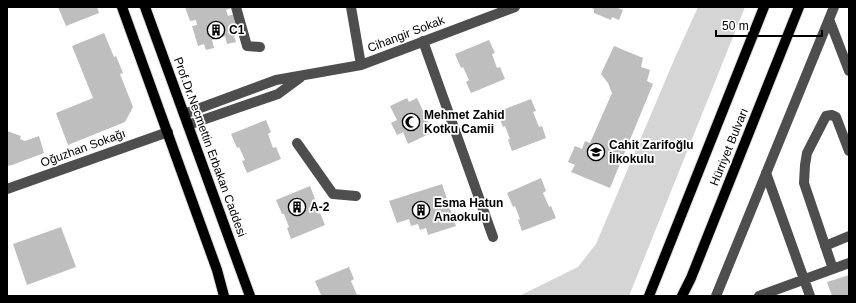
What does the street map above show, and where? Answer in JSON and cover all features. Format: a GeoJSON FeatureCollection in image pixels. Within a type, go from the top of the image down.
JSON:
{"type":"FeatureCollection","features":[{"type":"Feature","properties":{"kind":"main road"},"geometry":{"type":"LineString","coordinates":[[122,7],[217,270],[224,296]]}},
{"type":"Feature","properties":{"kind":"main road","name":"Prof.Dr.Necmettin Erbakan Caddesi"},"geometry":{"type":"LineString","coordinates":[[146,7],[250,296]]}},
{"type":"Feature","properties":{"kind":"main road","name":"Hürriyet Bulvarı"},"geometry":{"type":"LineString","coordinates":[[649,296],[764,7]]}},
{"type":"Feature","properties":{"kind":"main road","name":"Hürriyet Bulvarı"},"geometry":{"type":"LineString","coordinates":[[682,296],[691,278],[799,7]]}},
{"type":"Feature","properties":{"kind":"main road"},"geometry":{"type":"LineString","coordinates":[[689,296],[691,278]]}},
{"type":"Feature","properties":{"kind":"street"},"geometry":{"type":"LineString","coordinates":[[236,7],[247,46],[260,47]]}},
{"type":"Feature","properties":{"kind":"street"},"geometry":{"type":"LineString","coordinates":[[351,7],[361,65]]}},
{"type":"Feature","properties":{"kind":"street","name":"Cihangir Sokak"},"geometry":{"type":"LineString","coordinates":[[184,114],[276,80],[361,65],[515,7]]}},
{"type":"Feature","properties":{"kind":"street"},"geometry":{"type":"LineString","coordinates":[[716,296],[834,7]]}},
{"type":"Feature","properties":{"kind":"street"},"geometry":{"type":"LineString","coordinates":[[830,19],[849,71]]}},
{"type":"Feature","properties":{"kind":"street"},"geometry":{"type":"LineString","coordinates":[[422,41],[493,237]]}},
{"type":"Feature","properties":{"kind":"street","name":"Cihangir Sokak"},"geometry":{"type":"LineString","coordinates":[[188,125],[278,94],[303,76]]}},
{"type":"Feature","properties":{"kind":"street"},"geometry":{"type":"LineString","coordinates":[[833,269],[804,183],[807,153],[826,116],[832,115],[836,117],[849,151]]}},
{"type":"Feature","properties":{"kind":"street","name":"Oğuzhan Sokağı"},"geometry":{"type":"LineString","coordinates":[[7,189],[168,132]]}},
{"type":"Feature","properties":{"kind":"street"},"geometry":{"type":"LineString","coordinates":[[297,142],[333,194],[356,196]]}},
{"type":"Feature","properties":{"kind":"street"},"geometry":{"type":"LineString","coordinates":[[766,173],[810,296]]}},
{"type":"Feature","properties":{"kind":"street"},"geometry":{"type":"LineString","coordinates":[[825,246],[849,236]]}},
{"type":"Feature","properties":{"kind":"street"},"geometry":{"type":"LineString","coordinates":[[759,296],[849,263]]}},
{"type":"Feature","properties":{"kind":"shaded area"},"geometry":{"type":"Polygon","coordinates":[[[698,7],[745,7],[629,296],[519,296],[578,267],[596,244],[698,7]]]}},
{"type":"Feature","properties":{"kind":"building"},"geometry":{"type":"Polygon","coordinates":[[[58,7],[97,7],[99,13],[66,26],[58,7]]]}},
{"type":"Feature","properties":{"kind":"building","name":"C1"},"geometry":{"type":"Polygon","coordinates":[[[185,7],[234,7],[226,10],[228,16],[234,14],[240,34],[234,36],[236,42],[227,44],[225,36],[212,40],[214,48],[206,50],[204,44],[198,46],[192,26],[197,25],[196,20],[190,21],[185,7]]]}},
{"type":"Feature","properties":{"kind":"building"},"geometry":{"type":"Polygon","coordinates":[[[589,7],[619,7],[618,8],[623,10],[619,20],[612,17],[611,20],[594,13],[594,9],[589,7]]]}},
{"type":"Feature","properties":{"kind":"building"},"geometry":{"type":"Polygon","coordinates":[[[104,33],[114,57],[116,56],[123,73],[120,74],[133,107],[125,122],[68,145],[56,113],[93,98],[72,46],[104,33]]]}},
{"type":"Feature","properties":{"kind":"building"},"geometry":{"type":"Polygon","coordinates":[[[489,40],[495,53],[492,54],[497,68],[500,67],[505,79],[471,93],[466,82],[469,80],[463,67],[461,68],[455,54],[489,40]]]}},
{"type":"Feature","properties":{"kind":"building"},"geometry":{"type":"Polygon","coordinates":[[[614,46],[643,58],[641,67],[650,70],[647,81],[653,84],[610,188],[571,172],[575,165],[568,162],[575,146],[582,149],[585,141],[590,143],[612,93],[608,83],[601,74],[614,46]]]}},
{"type":"Feature","properties":{"kind":"building","name":"Mehmet Zahid Kotku Camii"},"geometry":{"type":"Polygon","coordinates":[[[407,98],[409,102],[417,98],[433,132],[408,144],[403,132],[397,135],[391,123],[397,120],[390,106],[407,98]]]}},
{"type":"Feature","properties":{"kind":"building"},"geometry":{"type":"Polygon","coordinates":[[[531,99],[536,111],[533,112],[539,127],[542,126],[546,138],[512,151],[508,140],[510,139],[505,126],[503,127],[497,112],[531,99]]]}},
{"type":"Feature","properties":{"kind":"building"},"geometry":{"type":"Polygon","coordinates":[[[266,120],[271,132],[268,134],[273,148],[276,147],[281,159],[247,173],[242,161],[245,160],[239,147],[237,148],[231,134],[266,120]]]}},
{"type":"Feature","properties":{"kind":"building"},"geometry":{"type":"Polygon","coordinates":[[[7,131],[21,136],[20,139],[25,141],[39,136],[44,153],[7,166],[7,131]]]}},
{"type":"Feature","properties":{"kind":"building"},"geometry":{"type":"Polygon","coordinates":[[[541,178],[546,191],[543,193],[556,218],[522,231],[518,220],[520,219],[515,206],[513,207],[507,193],[541,178]]]}},
{"type":"Feature","properties":{"kind":"building","name":"Esma Hatun Anaokulu"},"geometry":{"type":"Polygon","coordinates":[[[442,184],[456,226],[428,235],[426,228],[420,230],[418,224],[411,226],[409,219],[397,223],[389,201],[442,184]]]}},
{"type":"Feature","properties":{"kind":"building","name":"A-2"},"geometry":{"type":"Polygon","coordinates":[[[310,186],[315,199],[312,200],[325,225],[291,239],[287,228],[289,227],[284,214],[282,214],[276,200],[310,186]]]}},
{"type":"Feature","properties":{"kind":"building"},"geometry":{"type":"Polygon","coordinates":[[[61,227],[76,267],[27,285],[13,244],[61,227]]]}},
{"type":"Feature","properties":{"kind":"building"},"geometry":{"type":"Polygon","coordinates":[[[349,267],[354,279],[351,281],[357,295],[359,294],[360,296],[321,295],[315,281],[349,267]]]}},
{"type":"Feature","properties":{"kind":"building"},"geometry":{"type":"Polygon","coordinates":[[[849,275],[849,296],[832,296],[827,282],[849,275]]]}},
{"type":"Feature","properties":{"kind":"place","name":"C1"},"geometry":{"type":"Point","coordinates":[216,30]}},
{"type":"Feature","properties":{"kind":"place","name":"Mehmet Zahid Kotku Camii"},"geometry":{"type":"Point","coordinates":[411,122]}},
{"type":"Feature","properties":{"kind":"place","name":"Cahit Zarifoğlu İlkokulu"},"geometry":{"type":"Point","coordinates":[596,152]}},
{"type":"Feature","properties":{"kind":"place","name":"A-2"},"geometry":{"type":"Point","coordinates":[297,207]}},
{"type":"Feature","properties":{"kind":"place","name":"Esma Hatun Anaokulu"},"geometry":{"type":"Point","coordinates":[421,210]}}]}
